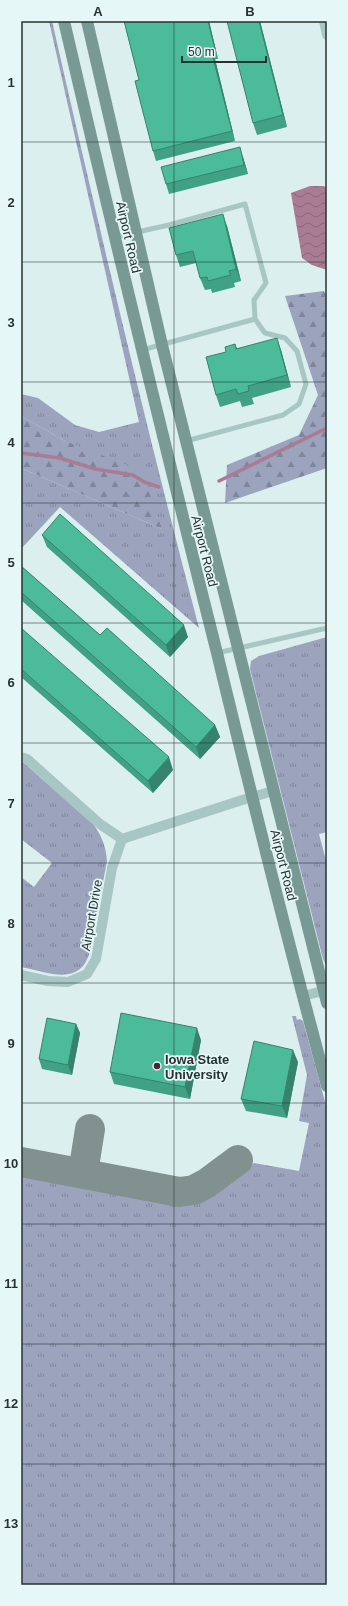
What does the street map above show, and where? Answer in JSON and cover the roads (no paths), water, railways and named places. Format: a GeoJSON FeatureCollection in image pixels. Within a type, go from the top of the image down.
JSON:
{"type":"FeatureCollection","features":[{"type":"Feature","properties":{"kind":"main road","name":"Airport Road"},"geometry":{"type":"LineString","coordinates":[[64,21],[141,350],[302,996],[327,1086]]}},
{"type":"Feature","properties":{"kind":"main road","name":"Airport Road"},"geometry":{"type":"LineString","coordinates":[[87,21],[162,345],[273,791],[325,990],[327,1003]]}},
{"type":"Feature","properties":{"kind":"street"},"geometry":{"type":"LineString","coordinates":[[324,21],[327,35]]}},
{"type":"Feature","properties":{"kind":"street"},"geometry":{"type":"LineString","coordinates":[[21,757],[27,759],[100,824],[122,839],[273,791]]}},
{"type":"Feature","properties":{"kind":"street","name":"Airport Drive"},"geometry":{"type":"LineString","coordinates":[[21,975],[48,981],[68,982],[87,974],[96,959],[112,868],[122,839]]}},
{"type":"Feature","properties":{"kind":"street"},"geometry":{"type":"LineString","coordinates":[[302,996],[325,990]]}},
{"type":"Feature","properties":{"kind":"lane"},"geometry":{"type":"LineString","coordinates":[[114,238],[245,204],[266,283],[254,300],[255,319],[265,333],[285,338],[297,352],[306,384],[299,404],[283,415],[186,441]]}},
{"type":"Feature","properties":{"kind":"lane"},"geometry":{"type":"LineString","coordinates":[[141,350],[255,319]]}},
{"type":"Feature","properties":{"kind":"lane"},"geometry":{"type":"LineString","coordinates":[[216,653],[327,628]]}},
{"type":"Feature","properties":{"kind":"water"},"geometry":{"type":"Polygon","coordinates":[[[310,186],[327,187],[327,270],[312,265],[302,258],[291,193],[310,186]]]}},
{"type":"Feature","properties":{"kind":"waterway"},"geometry":{"type":"LineString","coordinates":[[219,481],[327,428]]}},
{"type":"Feature","properties":{"kind":"waterway"},"geometry":{"type":"LineString","coordinates":[[21,453],[60,458],[95,469],[133,475],[144,482],[159,487]]}},
{"type":"Feature","properties":{"kind":"place","name":"Iowa State University"},"geometry":{"type":"Point","coordinates":[157,1066]}}]}
